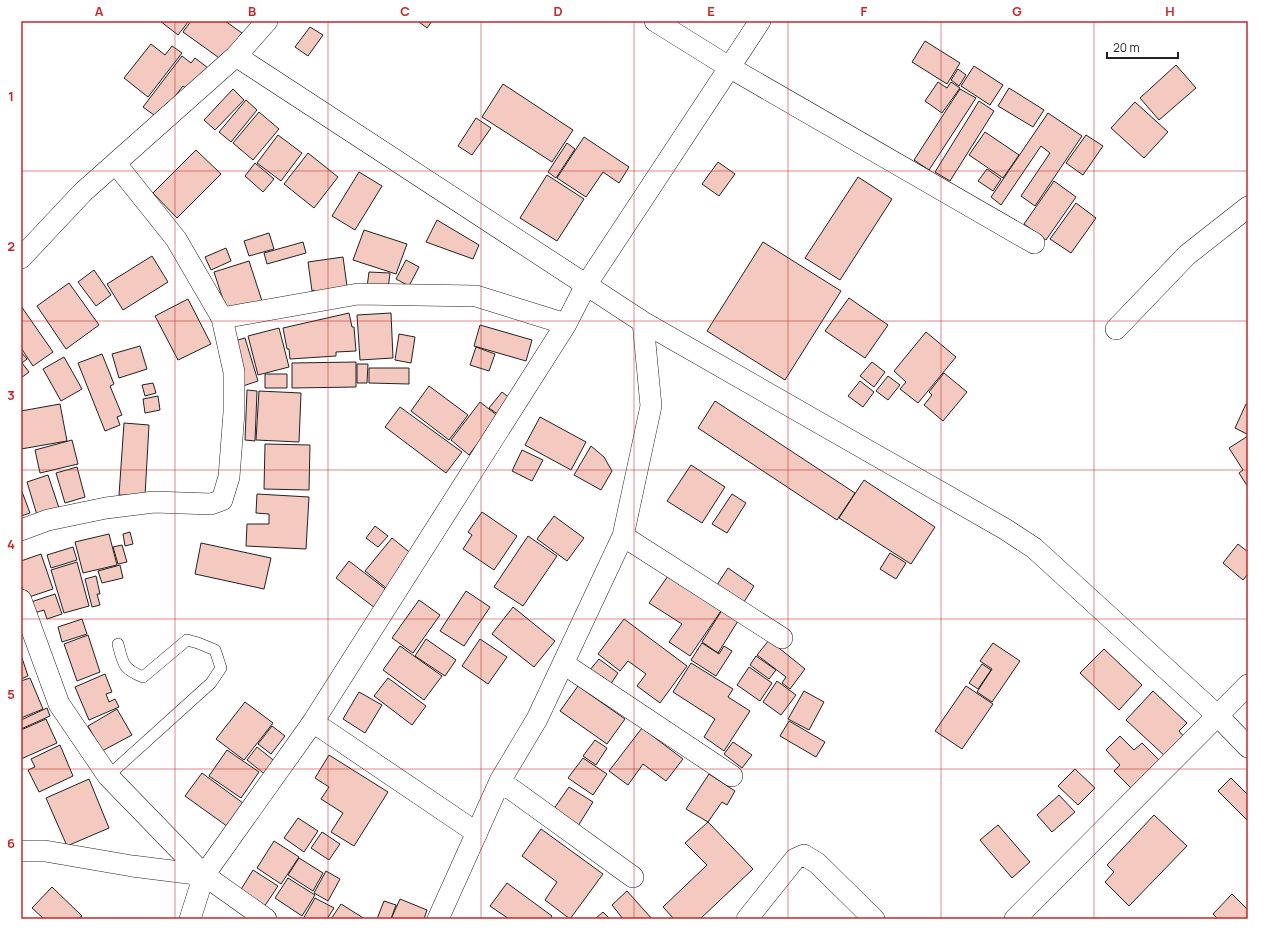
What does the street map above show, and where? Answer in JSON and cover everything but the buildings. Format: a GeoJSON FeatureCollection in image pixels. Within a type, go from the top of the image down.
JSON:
{"type":"FeatureCollection","features":[{"type":"Feature","properties":{"kind":"street"},"geometry":{"type":"LineString","coordinates":[[21,258],[83,192],[236,56],[267,21]]}},
{"type":"Feature","properties":{"kind":"street"},"geometry":{"type":"LineString","coordinates":[[655,21],[729,67],[1034,243]]}},
{"type":"Feature","properties":{"kind":"street"},"geometry":{"type":"LineString","coordinates":[[190,919],[204,875],[313,722],[566,324],[586,285],[760,21]]}},
{"type":"Feature","properties":{"kind":"street"},"geometry":{"type":"LineString","coordinates":[[236,56],[643,322],[1005,528],[1034,548],[1218,716],[1248,747]]}},
{"type":"Feature","properties":{"kind":"street"},"geometry":{"type":"LineString","coordinates":[[21,530],[48,520],[106,508],[154,502],[211,504],[222,500],[229,477],[234,412],[234,372],[222,318],[176,239],[116,164]]}},
{"type":"Feature","properties":{"kind":"street"},"geometry":{"type":"LineString","coordinates":[[1116,328],[1187,255],[1248,207]]}},
{"type":"Feature","properties":{"kind":"street"},"geometry":{"type":"LineString","coordinates":[[222,318],[358,294],[476,296],[566,324]]}},
{"type":"Feature","properties":{"kind":"street"},"geometry":{"type":"LineString","coordinates":[[438,919],[500,781],[537,719],[623,536],[651,406],[643,322]]}},
{"type":"Feature","properties":{"kind":"street"},"geometry":{"type":"LineString","coordinates":[[623,536],[782,638]]}},
{"type":"Feature","properties":{"kind":"street"},"geometry":{"type":"LineString","coordinates":[[21,600],[58,704],[108,776],[204,875],[266,919]]}},
{"type":"Feature","properties":{"kind":"street"},"geometry":{"type":"LineString","coordinates":[[564,664],[732,776]]}},
{"type":"Feature","properties":{"kind":"street"},"geometry":{"type":"LineString","coordinates":[[1014,919],[1248,685]]}},
{"type":"Feature","properties":{"kind":"street"},"geometry":{"type":"LineString","coordinates":[[313,722],[477,833]]}},
{"type":"Feature","properties":{"kind":"street"},"geometry":{"type":"LineString","coordinates":[[500,781],[633,877]]}},
{"type":"Feature","properties":{"kind":"street"},"geometry":{"type":"LineString","coordinates":[[21,851],[45,851],[132,866],[204,875]]}},
{"type":"Feature","properties":{"kind":"street"},"geometry":{"type":"LineString","coordinates":[[747,919],[795,859],[804,855],[817,863],[874,919]]}},
{"type":"Feature","properties":{"kind":"lane"},"geometry":{"type":"LineString","coordinates":[[108,776],[211,683],[221,668],[215,650],[198,642],[187,640],[143,677],[131,672],[124,664],[118,644]]}}]}
